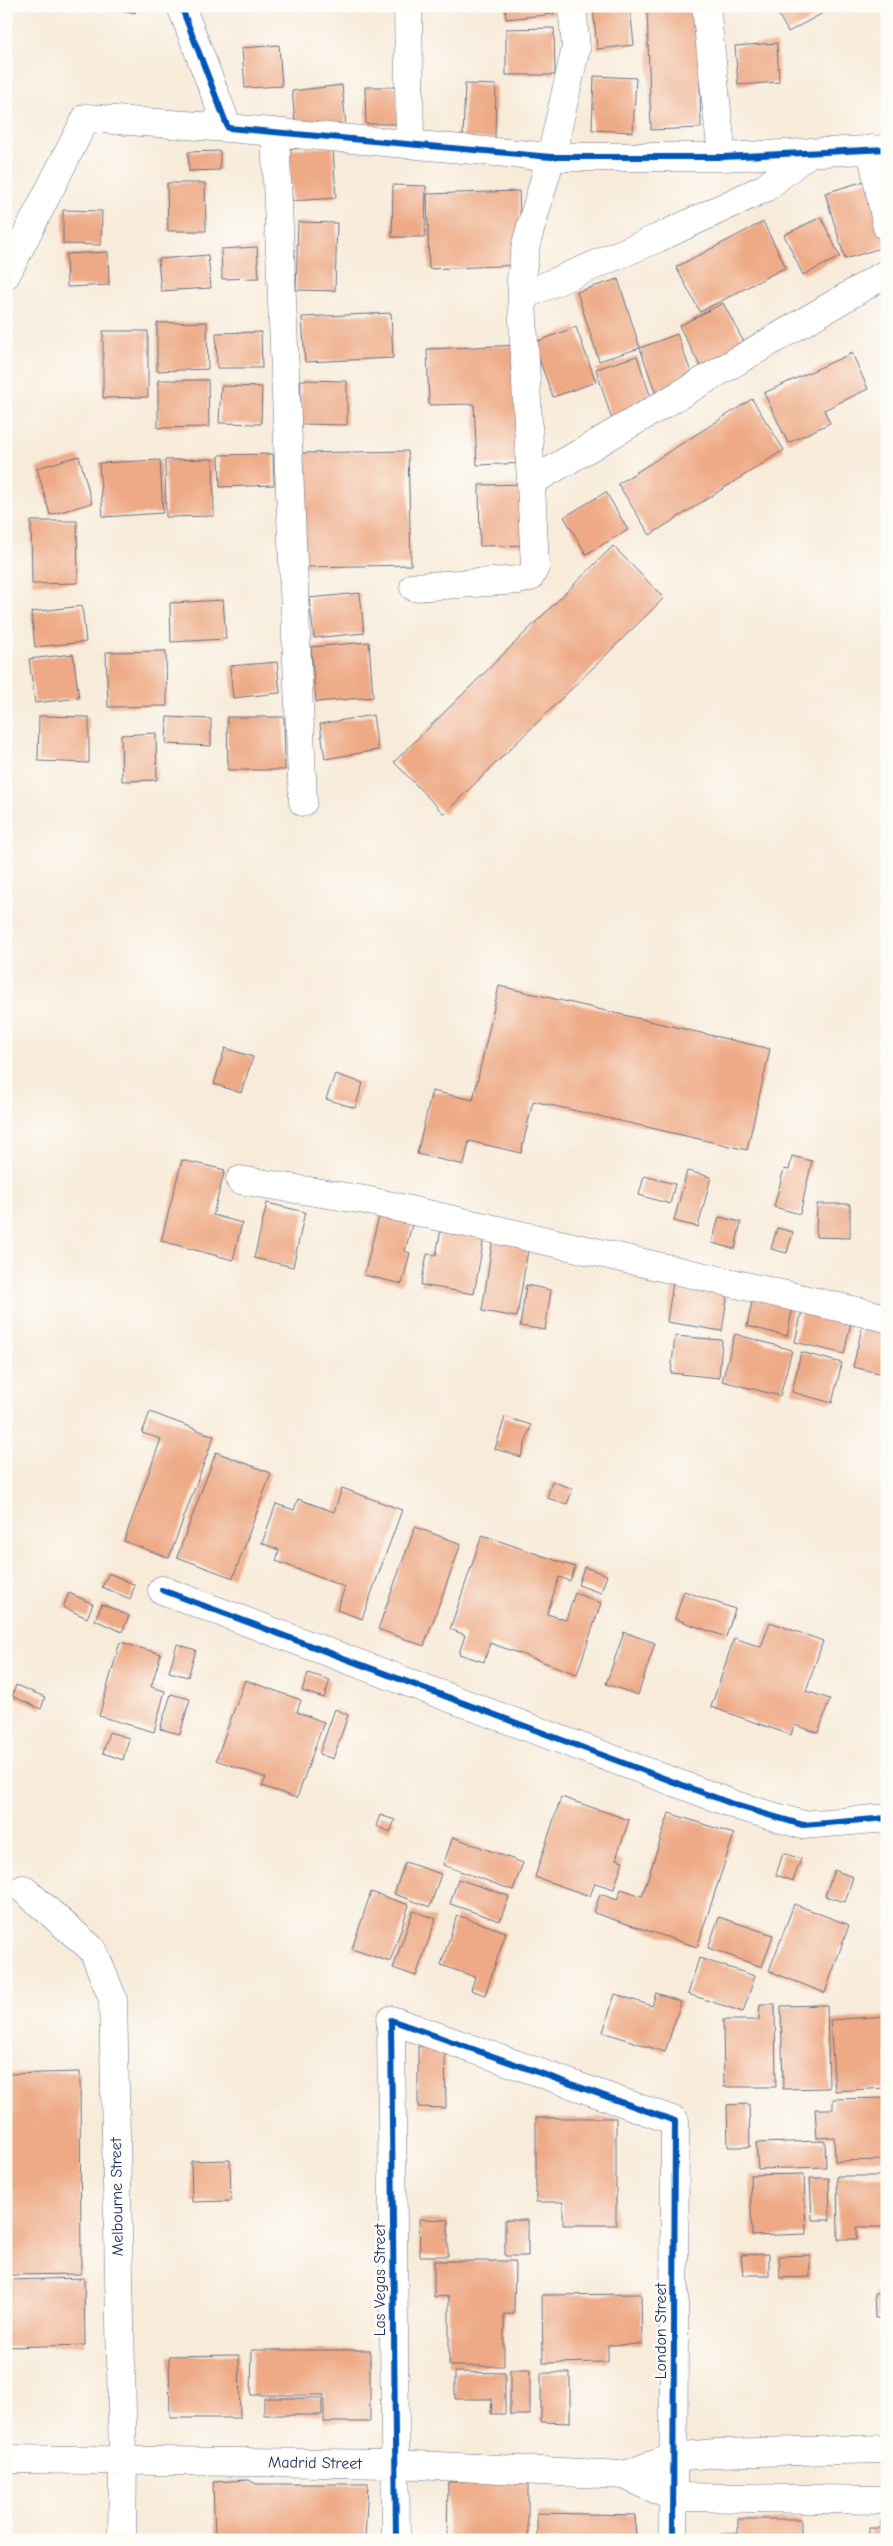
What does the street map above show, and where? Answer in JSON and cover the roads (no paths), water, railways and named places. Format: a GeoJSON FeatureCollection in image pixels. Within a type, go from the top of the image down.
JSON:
{"type":"FeatureCollection","features":[{"type":"Feature","properties":{"kind":"street"},"geometry":{"type":"LineString","coordinates":[[181,6],[228,128]]}},
{"type":"Feature","properties":{"kind":"street"},"geometry":{"type":"LineString","coordinates":[[408,6],[410,144]]}},
{"type":"Feature","properties":{"kind":"street"},"geometry":{"type":"LineString","coordinates":[[414,587],[519,580],[530,577],[535,567],[521,279],[526,244],[550,157],[576,48],[572,6]]}},
{"type":"Feature","properties":{"kind":"street"},"geometry":{"type":"LineString","coordinates":[[706,6],[722,156]]}},
{"type":"Feature","properties":{"kind":"street"},"geometry":{"type":"LineString","coordinates":[[6,275],[86,118],[228,128],[550,157],[722,156],[879,149],[887,227]]}},
{"type":"Feature","properties":{"kind":"street"},"geometry":{"type":"LineString","coordinates":[[275,132],[303,802]]}},
{"type":"Feature","properties":{"kind":"street"},"geometry":{"type":"LineString","coordinates":[[522,296],[658,238],[765,188],[810,152]]}},
{"type":"Feature","properties":{"kind":"street"},"geometry":{"type":"LineString","coordinates":[[531,482],[887,273]]}},
{"type":"Feature","properties":{"kind":"street"},"geometry":{"type":"LineString","coordinates":[[240,1180],[365,1200],[887,1318]]}},
{"type":"Feature","properties":{"kind":"street"},"geometry":{"type":"LineString","coordinates":[[162,1590],[738,1806],[803,1825],[887,1818]]}},
{"type":"Feature","properties":{"kind":"street","name":"Melbourne Street"},"geometry":{"type":"LineString","coordinates":[[24,1889],[93,1950],[113,1999],[123,2460],[122,2540]]}},
{"type":"Feature","properties":{"kind":"street","name":"London Street"},"geometry":{"type":"LineString","coordinates":[[391,2020],[675,2122],[675,2457],[673,2540]]}},
{"type":"Feature","properties":{"kind":"street","name":"Las Vegas Street"},"geometry":{"type":"LineString","coordinates":[[391,2020],[396,2540]]}},
{"type":"Feature","properties":{"kind":"street","name":"Madrid Street"},"geometry":{"type":"LineString","coordinates":[[624,2475],[675,2457],[716,2453],[887,2449]]}},
{"type":"Feature","properties":{"kind":"street","name":"Madrid Street"},"geometry":{"type":"LineString","coordinates":[[6,2459],[395,2464],[624,2475],[673,2497]]}},
{"type":"Feature","properties":{"kind":"street"},"geometry":{"type":"LineString","coordinates":[[673,2497],[887,2500]]}}]}
